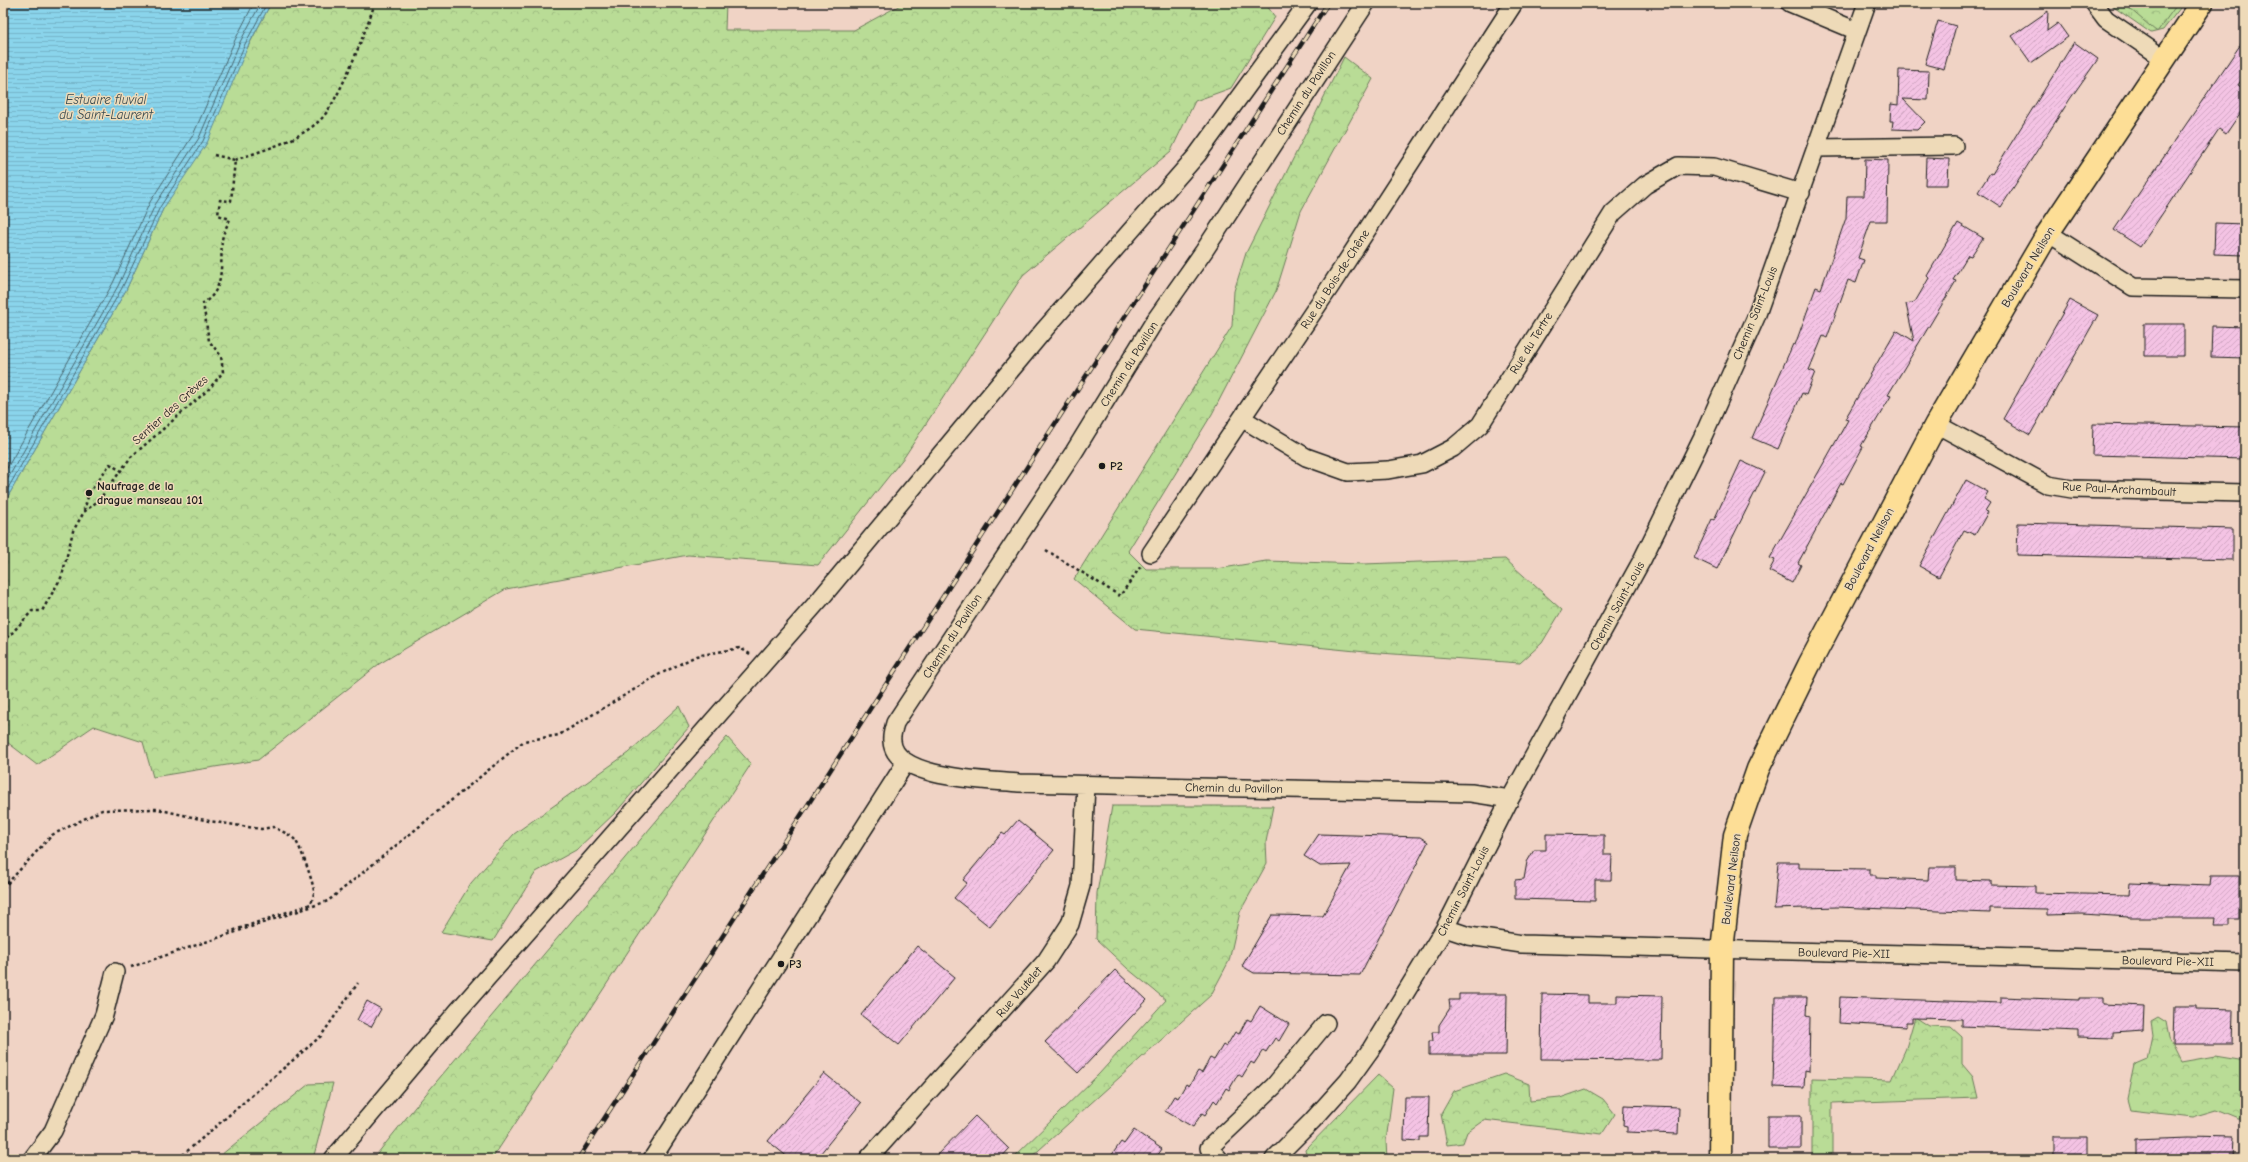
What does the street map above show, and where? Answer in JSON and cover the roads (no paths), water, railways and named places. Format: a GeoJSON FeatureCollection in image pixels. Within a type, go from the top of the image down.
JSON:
{"type":"FeatureCollection","features":[{"type":"Feature","properties":{"kind":"main road","name":"Boulevard Neilson"},"geometry":{"type":"LineString","coordinates":[[1720,1159],[1722,950],[1735,835],[1758,769],[1823,637],[1936,424],[2048,233],[2163,58],[2202,3]]}},
{"type":"Feature","properties":{"kind":"street"},"geometry":{"type":"LineString","coordinates":[[333,1159],[457,1012],[765,663],[1045,329],[1197,155],[1308,3]]}},
{"type":"Feature","properties":{"kind":"street","name":"Chemin du Pavillon"},"geometry":{"type":"LineString","coordinates":[[1366,3],[1204,251],[1154,322],[1074,452],[895,723],[891,741],[896,752],[906,762],[919,769],[960,778],[1019,783],[1086,785],[1471,793],[1510,799]]}},
{"type":"Feature","properties":{"kind":"street","name":"Rue du Bois-de-Chêne"},"geometry":{"type":"LineString","coordinates":[[1151,553],[1243,419],[1514,3]]}},
{"type":"Feature","properties":{"kind":"street"},"geometry":{"type":"LineString","coordinates":[[1790,3],[1857,31]]}},
{"type":"Feature","properties":{"kind":"street","name":"Chemin Saint-Louis"},"geometry":{"type":"LineString","coordinates":[[1274,1159],[1312,1121],[1348,1081],[1371,1049],[1445,928],[1510,799],[1642,560],[1704,434],[1756,317],[1867,3]]}},
{"type":"Feature","properties":{"kind":"street"},"geometry":{"type":"LineString","coordinates":[[2094,3],[2106,19],[2163,58]]}},
{"type":"Feature","properties":{"kind":"street"},"geometry":{"type":"LineString","coordinates":[[1817,148],[1954,146]]}},
{"type":"Feature","properties":{"kind":"street","name":"Rue du Tertre"},"geometry":{"type":"LineString","coordinates":[[1243,419],[1306,457],[1348,472],[1388,470],[1422,464],[1453,448],[1480,425],[1613,213],[1645,185],[1678,166],[1714,167],[1801,193]]}},
{"type":"Feature","properties":{"kind":"street"},"geometry":{"type":"LineString","coordinates":[[2048,233],[2133,287],[2245,290]]}},
{"type":"Feature","properties":{"kind":"street","name":"Rue Paul-Archambault"},"geometry":{"type":"LineString","coordinates":[[1936,424],[2048,485],[2072,489],[2245,493]]}},
{"type":"Feature","properties":{"kind":"street"},"geometry":{"type":"LineString","coordinates":[[652,1159],[906,762]]}},
{"type":"Feature","properties":{"kind":"street","name":"Rue Vautelet"},"geometry":{"type":"LineString","coordinates":[[868,1159],[1046,961],[1070,924],[1081,886],[1086,785]]}},
{"type":"Feature","properties":{"kind":"street","name":"Boulevard Pie-XII"},"geometry":{"type":"LineString","coordinates":[[1445,928],[1469,936],[1522,944],[2245,963]]}},
{"type":"Feature","properties":{"kind":"street"},"geometry":{"type":"LineString","coordinates":[[32,1159],[56,1123],[104,1014],[115,972]]}},
{"type":"Feature","properties":{"kind":"street"},"geometry":{"type":"LineString","coordinates":[[1219,1159],[1209,1148],[1274,1086],[1326,1023]]}},
{"type":"Feature","properties":{"kind":"water","name":"Estuaire fluvial du Saint-Laurent"},"geometry":{"type":"Polygon","coordinates":[[[3,3],[271,3],[248,46],[207,143],[163,209],[126,290],[3,505],[3,3]]]}},
{"type":"Feature","properties":{"kind":"railway"},"geometry":{"type":"LineString","coordinates":[[578,1159],[1328,3]]}},
{"type":"Feature","properties":{"kind":"place","name":"P2"},"geometry":{"type":"Point","coordinates":[1102,466]}},
{"type":"Feature","properties":{"kind":"place","name":"Naufrage de la drague manseau 101"},"geometry":{"type":"Point","coordinates":[89,493]}},
{"type":"Feature","properties":{"kind":"place","name":"P3"},"geometry":{"type":"Point","coordinates":[781,964]}}]}
